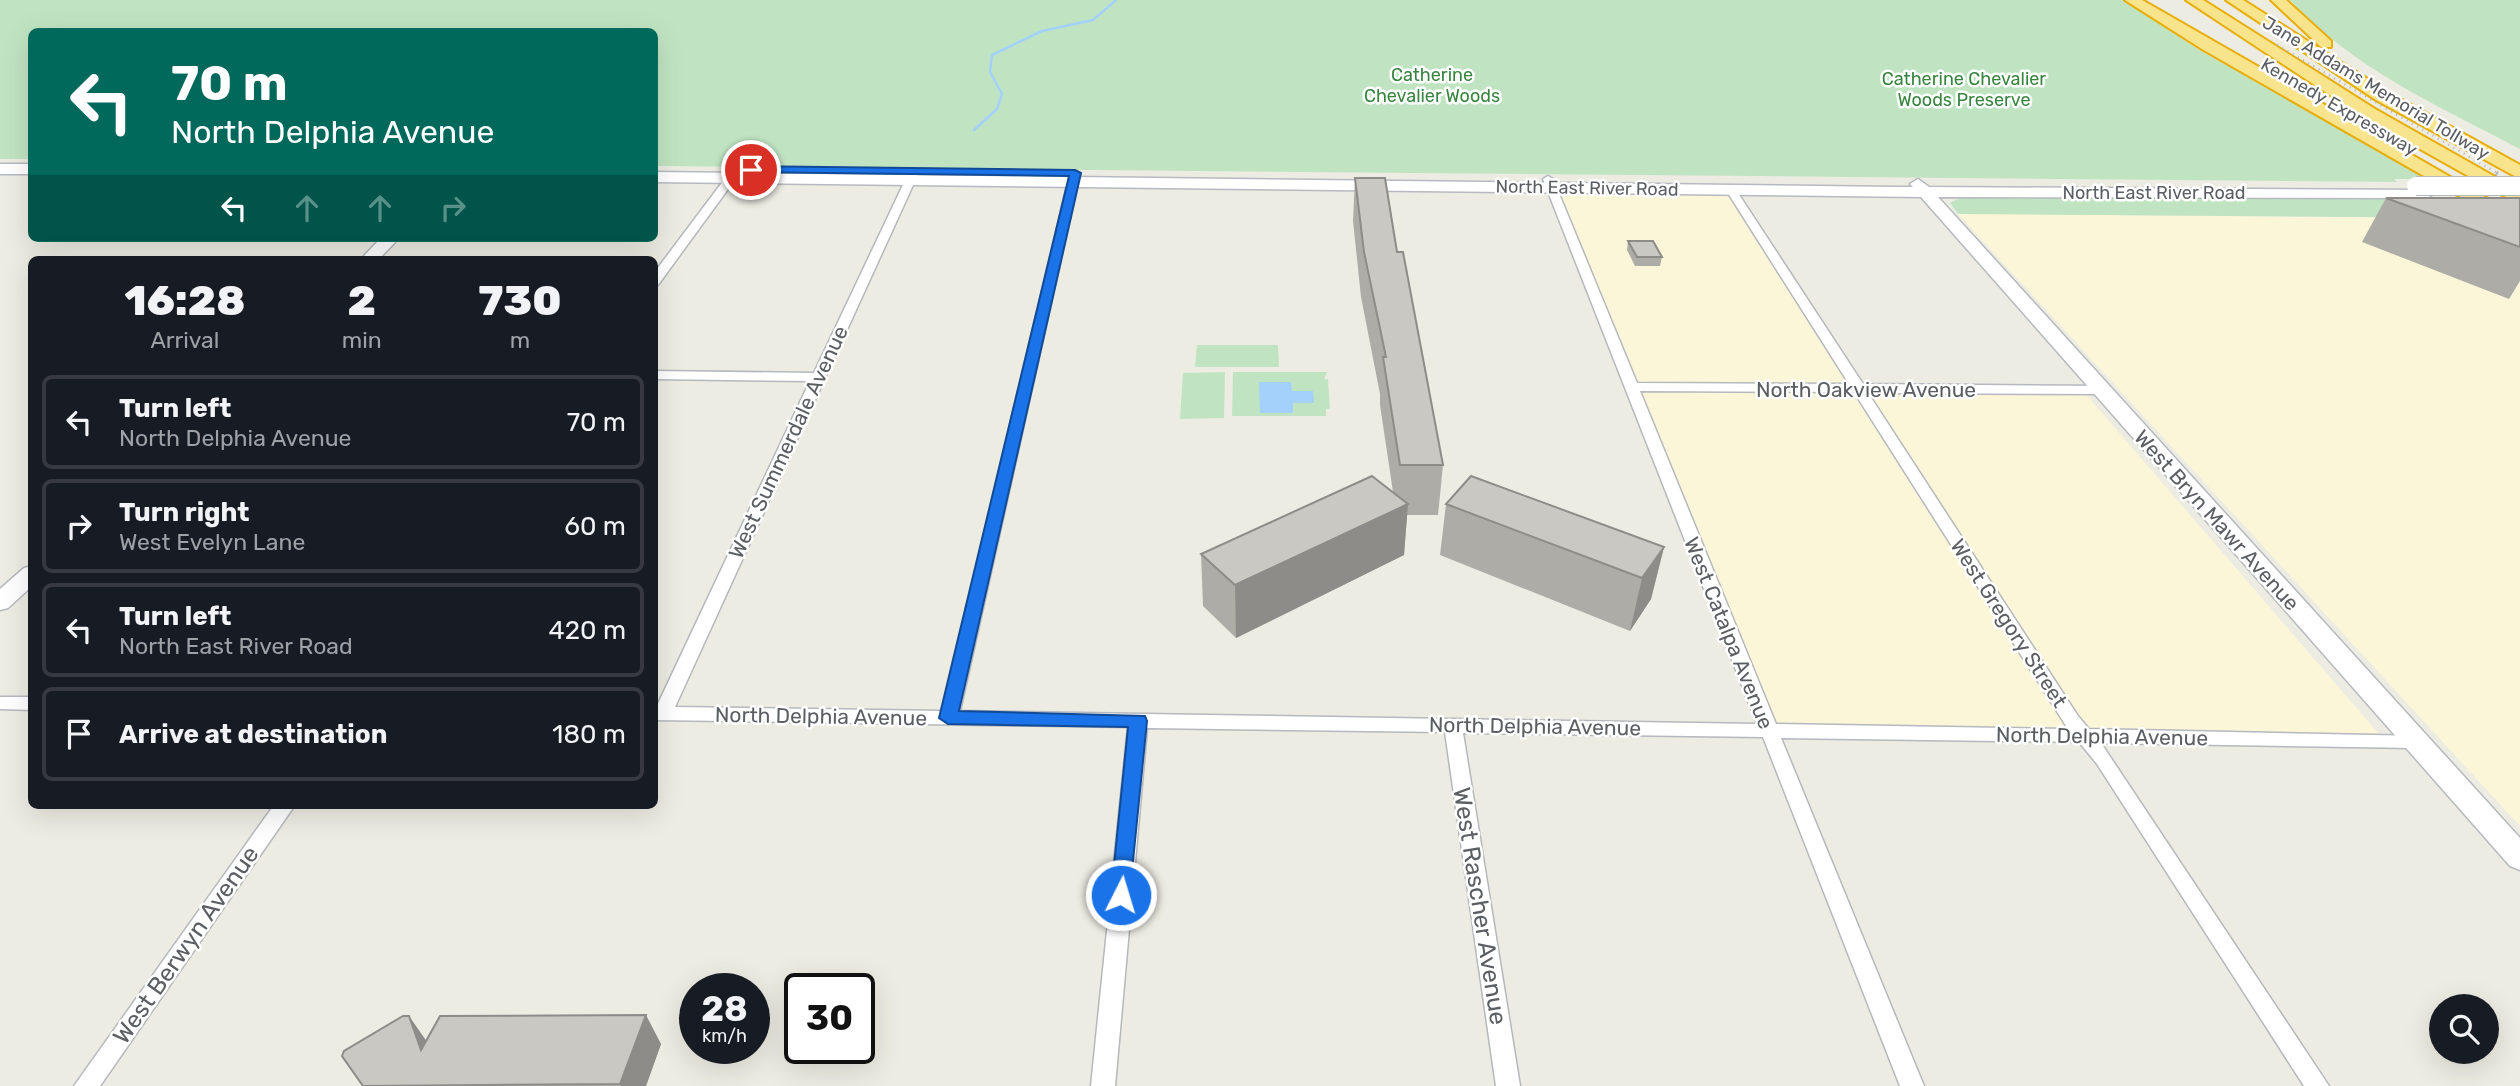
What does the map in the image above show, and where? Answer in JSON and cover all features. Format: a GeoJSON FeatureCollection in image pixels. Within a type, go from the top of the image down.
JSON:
{"type":"FeatureCollection","features":[{"type":"Feature","properties":{"kind":"highway"},"geometry":{"type":"LineString","coordinates":[[2132,0],[2207,47],[2520,225]]}},
{"type":"Feature","properties":{"kind":"highway"},"geometry":{"type":"LineString","coordinates":[[2148,0],[2360,132]]}},
{"type":"Feature","properties":{"kind":"highway","name":"Kennedy Expressway"},"geometry":{"type":"LineString","coordinates":[[2159,0],[2520,212]]}},
{"type":"Feature","properties":{"kind":"highway","name":"Jane Addams Memorial Tollway"},"geometry":{"type":"LineString","coordinates":[[2193,0],[2369,113],[2520,199]]}},
{"type":"Feature","properties":{"kind":"highway","name":"Jane Addams Memorial Tollway"},"geometry":{"type":"LineString","coordinates":[[2233,0],[2382,96],[2520,173]]}},
{"type":"Feature","properties":{"kind":"highway"},"geometry":{"type":"LineString","coordinates":[[2242,0],[2329,56],[2520,158]]}},
{"type":"Feature","properties":{"kind":"highway"},"geometry":{"type":"LineString","coordinates":[[2278,0],[2334,50],[2420,103]]}},
{"type":"Feature","properties":{"kind":"main road"},"geometry":{"type":"LineString","coordinates":[[0,163],[28,163]]}},
{"type":"Feature","properties":{"kind":"main road"},"geometry":{"type":"LineString","coordinates":[[0,169],[28,169]]}},
{"type":"Feature","properties":{"kind":"main road","name":"North East River Road"},"geometry":{"type":"LineString","coordinates":[[658,169],[734,174]]}},
{"type":"Feature","properties":{"kind":"main road","name":"North East River Road"},"geometry":{"type":"LineString","coordinates":[[658,177],[734,174],[1920,187],[2422,189],[2520,186]]}},
{"type":"Feature","properties":{"kind":"main road","name":"North East River Road"},"geometry":{"type":"LineString","coordinates":[[1550,183],[1731,190],[1920,187]]}},
{"type":"Feature","properties":{"kind":"main road","name":"West Bryn Mawr Avenue"},"geometry":{"type":"LineString","coordinates":[[1920,187],[2520,858]]}},
{"type":"Feature","properties":{"kind":"main road","name":"North East River Road"},"geometry":{"type":"LineString","coordinates":[[2422,189],[2520,193]]}},
{"type":"Feature","properties":{"kind":"main road"},"geometry":{"type":"LineString","coordinates":[[372,256],[387,242]]}},
{"type":"Feature","properties":{"kind":"main road"},"geometry":{"type":"LineString","coordinates":[[0,602],[28,577]]}},
{"type":"Feature","properties":{"kind":"street"},"geometry":{"type":"LineString","coordinates":[[661,264],[734,174]]}},
{"type":"Feature","properties":{"kind":"street","name":"West Summerdale Avenue"},"geometry":{"type":"LineString","coordinates":[[659,713],[912,176]]}},
{"type":"Feature","properties":{"kind":"street"},"geometry":{"type":"LineString","coordinates":[[948,718],[1074,177]]}},
{"type":"Feature","properties":{"kind":"street","name":"West Catalpa Avenue"},"geometry":{"type":"LineString","coordinates":[[1550,183],[1912,1086]]}},
{"type":"Feature","properties":{"kind":"street","name":"West Gregory Street"},"geometry":{"type":"LineString","coordinates":[[1731,190],[2071,721],[2104,759],[2317,1086]]}},
{"type":"Feature","properties":{"kind":"street"},"geometry":{"type":"LineString","coordinates":[[658,375],[818,377]]}},
{"type":"Feature","properties":{"kind":"street","name":"North Oakview Avenue"},"geometry":{"type":"LineString","coordinates":[[1630,387],[2102,390]]}},
{"type":"Feature","properties":{"kind":"street"},"geometry":{"type":"LineString","coordinates":[[0,704],[28,704]]}},
{"type":"Feature","properties":{"kind":"street","name":"North Delphia Avenue"},"geometry":{"type":"LineString","coordinates":[[659,713],[2416,741]]}},
{"type":"Feature","properties":{"kind":"street"},"geometry":{"type":"LineString","coordinates":[[1102,1086],[1138,721]]}},
{"type":"Feature","properties":{"kind":"street","name":"West Rascher Avenue"},"geometry":{"type":"LineString","coordinates":[[1453,725],[1508,1086]]}},
{"type":"Feature","properties":{"kind":"street","name":"West Berwyn Avenue"},"geometry":{"type":"LineString","coordinates":[[86,1086],[282,809]]}},
{"type":"Feature","properties":{"kind":"shaded area"},"geometry":{"type":"Polygon","coordinates":[[[1555,191],[1734,193],[1859,390],[2083,391],[2379,734],[1773,731],[1555,191]]]}},
{"type":"Feature","properties":{"kind":"shaded area"},"geometry":{"type":"Polygon","coordinates":[[[1958,214],[2473,218],[2520,245],[2520,826],[1958,214]]]}},
{"type":"Feature","properties":{"kind":"green space","name":"Catherine Chevalier Woods Preserve"},"geometry":{"type":"Polygon","coordinates":[[[0,0],[2123,0],[2197,48],[2426,179],[2394,179],[2397,182],[658,166],[658,28],[28,28],[28,159],[0,159],[0,0]]]}},
{"type":"Feature","properties":{"kind":"green space"},"geometry":{"type":"Polygon","coordinates":[[[2290,0],[2520,0],[2520,149],[2428,101],[2369,66],[2314,24],[2290,0]]]}},
{"type":"Feature","properties":{"kind":"green space"},"geometry":{"type":"Polygon","coordinates":[[[1966,195],[2459,198],[2520,234],[2473,218],[1958,214],[1950,203],[1966,195]]]}},
{"type":"Feature","properties":{"kind":"green space"},"geometry":{"type":"Polygon","coordinates":[[[1197,345],[1278,345],[1279,367],[1195,367],[1197,345]]]}},
{"type":"Feature","properties":{"kind":"green space"},"geometry":{"type":"Polygon","coordinates":[[[1225,372],[1224,418],[1180,419],[1183,373],[1225,372]]]}},
{"type":"Feature","properties":{"kind":"green space"},"geometry":{"type":"Polygon","coordinates":[[[1233,372],[1327,372],[1324,379],[1328,379],[1330,409],[1326,409],[1326,416],[1232,416],[1233,372]]]}},
{"type":"Feature","properties":{"kind":"water"},"geometry":{"type":"Polygon","coordinates":[[[1259,382],[1291,382],[1292,391],[1313,391],[1314,403],[1293,403],[1293,413],[1260,413],[1259,382]]]}},
{"type":"Feature","properties":{"kind":"building"},"geometry":{"type":"Polygon","coordinates":[[[1355,178],[1385,178],[1397,252],[1403,252],[1443,465],[1400,465],[1383,357],[1386,357],[1364,252],[1355,178]]]}},
{"type":"Feature","properties":{"kind":"building"},"geometry":{"type":"Polygon","coordinates":[[[2386,198],[2520,198],[2520,247],[2386,198]]]}},
{"type":"Feature","properties":{"kind":"building"},"geometry":{"type":"Polygon","coordinates":[[[1628,241],[1653,241],[1662,257],[1637,257],[1628,241]]]}},
{"type":"Feature","properties":{"kind":"building"},"geometry":{"type":"Polygon","coordinates":[[[1372,476],[1408,504],[1235,585],[1201,554],[1372,476]]]}},
{"type":"Feature","properties":{"kind":"building"},"geometry":{"type":"Polygon","coordinates":[[[1471,476],[1664,547],[1642,578],[1446,504],[1471,476]]]}},
{"type":"Feature","properties":{"kind":"building"},"geometry":{"type":"Polygon","coordinates":[[[646,1015],[620,1084],[363,1086],[342,1056],[344,1051],[403,1016],[409,1016],[421,1050],[440,1016],[646,1015]]]}},
{"type":"Feature","properties":{"kind":"waterway"},"geometry":{"type":"LineString","coordinates":[[974,130],[997,109],[1002,94],[990,72],[992,55],[1042,31],[1093,20],[1116,0]]}},
{"type":"Feature","properties":{"kind":"railway"},"geometry":{"type":"LineString","coordinates":[[2277,45],[2499,174]]}},
{"type":"Feature","properties":{"kind":"railway"},"geometry":{"type":"LineString","coordinates":[[2496,173],[2520,187]]}},
{"type":"Feature","properties":{"kind":"route"},"geometry":{"type":"LineString","coordinates":[[751,170],[1075,173],[948,718],[1138,721],[1121,895]]}},
{"type":"Feature","properties":{"kind":"park label","name":"Catherine Chevalier Woods"},"geometry":{"type":"Point","coordinates":[1432,85]}}]}
